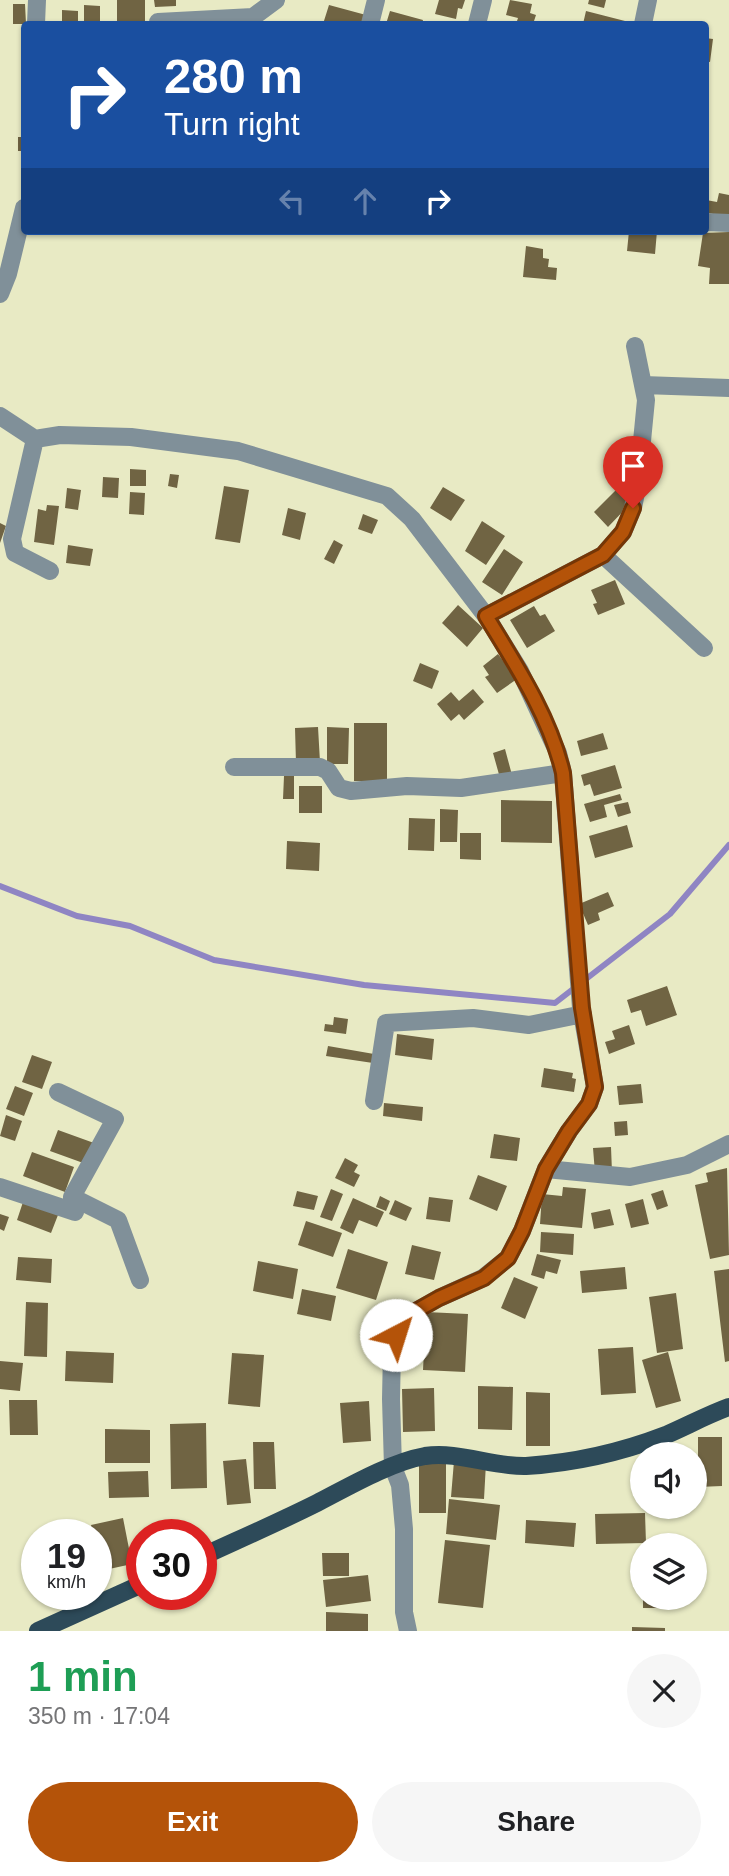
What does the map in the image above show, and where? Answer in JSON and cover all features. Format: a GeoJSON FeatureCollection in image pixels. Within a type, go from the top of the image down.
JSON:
{"type":"FeatureCollection","features":[{"type":"Feature","properties":{"kind":"main road"},"geometry":{"type":"LineString","coordinates":[[217,1550],[393,1467],[425,1456],[463,1457],[522,1466],[561,1462],[633,1446],[729,1407]]}},
{"type":"Feature","properties":{"kind":"main road"},"geometry":{"type":"LineString","coordinates":[[38,1631],[126,1591]]}},
{"type":"Feature","properties":{"kind":"street"},"geometry":{"type":"LineString","coordinates":[[36,21],[37,0]]}},
{"type":"Feature","properties":{"kind":"street"},"geometry":{"type":"LineString","coordinates":[[177,21],[253,17],[276,0]]}},
{"type":"Feature","properties":{"kind":"street"},"geometry":{"type":"LineString","coordinates":[[478,21],[483,0]]}},
{"type":"Feature","properties":{"kind":"street"},"geometry":{"type":"LineString","coordinates":[[644,21],[648,0]]}},
{"type":"Feature","properties":{"kind":"street"},"geometry":{"type":"LineString","coordinates":[[370,21],[373,1]]}},
{"type":"Feature","properties":{"kind":"street"},"geometry":{"type":"LineString","coordinates":[[0,294],[8,274],[21,220]]}},
{"type":"Feature","properties":{"kind":"street"},"geometry":{"type":"LineString","coordinates":[[709,222],[729,223]]}},
{"type":"Feature","properties":{"kind":"street"},"geometry":{"type":"LineString","coordinates":[[486,616],[603,555],[623,532],[633,508],[638,482],[646,400],[635,346]]}},
{"type":"Feature","properties":{"kind":"street"},"geometry":{"type":"LineString","coordinates":[[643,386],[729,388]]}},
{"type":"Feature","properties":{"kind":"street"},"geometry":{"type":"LineString","coordinates":[[0,416],[35,439],[60,435],[131,437],[238,451],[387,496],[412,519],[486,616],[520,671],[558,753],[563,773],[582,1011],[595,1087],[589,1104],[546,1169],[522,1231],[508,1258],[484,1278],[439,1298],[400,1320],[392,1350],[393,1467],[400,1485],[404,1529],[404,1612],[408,1631]]}},
{"type":"Feature","properties":{"kind":"street"},"geometry":{"type":"LineString","coordinates":[[35,439],[12,539],[15,553],[50,571]]}},
{"type":"Feature","properties":{"kind":"street"},"geometry":{"type":"LineString","coordinates":[[603,555],[704,648]]}},
{"type":"Feature","properties":{"kind":"street"},"geometry":{"type":"LineString","coordinates":[[234,767],[320,767],[328,771],[339,788],[351,791],[407,786],[461,788],[563,773]]}},
{"type":"Feature","properties":{"kind":"street"},"geometry":{"type":"LineString","coordinates":[[374,1101],[386,1023],[473,1018],[529,1025],[582,1011]]}},
{"type":"Feature","properties":{"kind":"street"},"geometry":{"type":"LineString","coordinates":[[0,1187],[75,1212],[72,1196],[115,1119],[58,1092]]}},
{"type":"Feature","properties":{"kind":"street"},"geometry":{"type":"LineString","coordinates":[[546,1169],[631,1177],[687,1165],[729,1144]]}},
{"type":"Feature","properties":{"kind":"street"},"geometry":{"type":"LineString","coordinates":[[72,1196],[118,1220],[140,1280]]}},
{"type":"Feature","properties":{"kind":"building"},"geometry":{"type":"Polygon","coordinates":[[[117,0],[145,0],[145,21],[117,21],[117,0]]]}},
{"type":"Feature","properties":{"kind":"building"},"geometry":{"type":"Polygon","coordinates":[[[154,0],[176,0],[176,6],[155,7],[154,0]]]}},
{"type":"Feature","properties":{"kind":"building"},"geometry":{"type":"Polygon","coordinates":[[[439,0],[465,0],[462,9],[458,8],[456,19],[435,14],[439,0]]]}},
{"type":"Feature","properties":{"kind":"building"},"geometry":{"type":"Polygon","coordinates":[[[510,0],[532,4],[530,13],[536,15],[534,21],[517,21],[518,18],[506,15],[510,0]]]}},
{"type":"Feature","properties":{"kind":"building"},"geometry":{"type":"Polygon","coordinates":[[[589,0],[606,0],[604,8],[588,4],[589,0]]]}},
{"type":"Feature","properties":{"kind":"building"},"geometry":{"type":"Polygon","coordinates":[[[13,4],[25,4],[26,21],[13,24],[13,4]]]}},
{"type":"Feature","properties":{"kind":"building"},"geometry":{"type":"Polygon","coordinates":[[[84,5],[100,6],[100,21],[84,21],[84,5]]]}},
{"type":"Feature","properties":{"kind":"building"},"geometry":{"type":"Polygon","coordinates":[[[329,5],[366,15],[364,21],[324,21],[329,5]]]}},
{"type":"Feature","properties":{"kind":"building"},"geometry":{"type":"Polygon","coordinates":[[[62,10],[78,11],[78,21],[62,21],[62,10]]]}},
{"type":"Feature","properties":{"kind":"building"},"geometry":{"type":"Polygon","coordinates":[[[390,11],[423,20],[423,21],[387,21],[390,11]]]}},
{"type":"Feature","properties":{"kind":"building"},"geometry":{"type":"Polygon","coordinates":[[[586,11],[625,21],[584,21],[586,11]]]}},
{"type":"Feature","properties":{"kind":"building"},"geometry":{"type":"Polygon","coordinates":[[[709,38],[713,39],[709,62],[709,38]]]}},
{"type":"Feature","properties":{"kind":"building"},"geometry":{"type":"Polygon","coordinates":[[[18,137],[21,137],[21,151],[18,151],[18,137]]]}},
{"type":"Feature","properties":{"kind":"building"},"geometry":{"type":"Polygon","coordinates":[[[719,193],[729,195],[729,218],[709,213],[709,201],[717,202],[719,193]]]}},
{"type":"Feature","properties":{"kind":"building"},"geometry":{"type":"Polygon","coordinates":[[[729,232],[729,284],[709,284],[710,268],[698,266],[703,235],[709,235],[709,233],[729,232]]]}},
{"type":"Feature","properties":{"kind":"building"},"geometry":{"type":"Polygon","coordinates":[[[629,235],[657,235],[655,254],[627,251],[629,235]]]}},
{"type":"Feature","properties":{"kind":"building"},"geometry":{"type":"Polygon","coordinates":[[[526,246],[543,249],[543,258],[549,259],[548,267],[557,268],[556,280],[523,277],[526,246]]]}},
{"type":"Feature","properties":{"kind":"building"},"geometry":{"type":"Polygon","coordinates":[[[130,469],[146,470],[146,486],[130,486],[130,469]]]}},
{"type":"Feature","properties":{"kind":"building"},"geometry":{"type":"Polygon","coordinates":[[[170,474],[179,475],[177,488],[168,486],[170,474]]]}},
{"type":"Feature","properties":{"kind":"building"},"geometry":{"type":"Polygon","coordinates":[[[103,477],[119,478],[118,498],[102,497],[103,477]]]}},
{"type":"Feature","properties":{"kind":"building"},"geometry":{"type":"Polygon","coordinates":[[[224,486],[249,490],[240,543],[215,539],[224,486]]]}},
{"type":"Feature","properties":{"kind":"building"},"geometry":{"type":"Polygon","coordinates":[[[443,487],[465,500],[451,521],[430,508],[443,487]]]}},
{"type":"Feature","properties":{"kind":"building"},"geometry":{"type":"Polygon","coordinates":[[[67,488],[81,490],[78,510],[65,508],[67,488]]]}},
{"type":"Feature","properties":{"kind":"building"},"geometry":{"type":"Polygon","coordinates":[[[617,489],[631,503],[608,527],[594,512],[617,489]]]}},
{"type":"Feature","properties":{"kind":"building"},"geometry":{"type":"Polygon","coordinates":[[[130,492],[145,493],[144,515],[129,514],[130,492]]]}},
{"type":"Feature","properties":{"kind":"building"},"geometry":{"type":"Polygon","coordinates":[[[47,505],[59,506],[54,545],[34,542],[38,509],[46,511],[47,505]]]}},
{"type":"Feature","properties":{"kind":"building"},"geometry":{"type":"Polygon","coordinates":[[[288,508],[306,513],[300,540],[282,535],[288,508]]]}},
{"type":"Feature","properties":{"kind":"building"},"geometry":{"type":"Polygon","coordinates":[[[363,514],[378,520],[372,534],[358,529],[363,514]]]}},
{"type":"Feature","properties":{"kind":"building"},"geometry":{"type":"Polygon","coordinates":[[[482,521],[505,536],[486,565],[465,551],[482,521]]]}},
{"type":"Feature","properties":{"kind":"building"},"geometry":{"type":"Polygon","coordinates":[[[0,523],[6,526],[0,543],[0,523]]]}},
{"type":"Feature","properties":{"kind":"building"},"geometry":{"type":"Polygon","coordinates":[[[334,540],[343,545],[334,564],[324,559],[334,540]]]}},
{"type":"Feature","properties":{"kind":"building"},"geometry":{"type":"Polygon","coordinates":[[[68,545],[93,549],[90,566],[66,563],[68,545]]]}},
{"type":"Feature","properties":{"kind":"building"},"geometry":{"type":"Polygon","coordinates":[[[504,549],[523,562],[502,595],[482,582],[504,549]]]}},
{"type":"Feature","properties":{"kind":"building"},"geometry":{"type":"Polygon","coordinates":[[[615,580],[625,604],[598,615],[593,604],[597,603],[591,590],[615,580]]]}},
{"type":"Feature","properties":{"kind":"building"},"geometry":{"type":"Polygon","coordinates":[[[458,605],[483,628],[467,647],[442,623],[458,605]]]}},
{"type":"Feature","properties":{"kind":"building"},"geometry":{"type":"Polygon","coordinates":[[[534,606],[540,616],[545,614],[555,631],[527,648],[510,620],[534,606]]]}},
{"type":"Feature","properties":{"kind":"building"},"geometry":{"type":"Polygon","coordinates":[[[498,654],[517,679],[497,693],[485,677],[489,675],[483,666],[498,654]]]}},
{"type":"Feature","properties":{"kind":"building"},"geometry":{"type":"Polygon","coordinates":[[[420,663],[439,671],[432,689],[413,681],[420,663]]]}},
{"type":"Feature","properties":{"kind":"building"},"geometry":{"type":"Polygon","coordinates":[[[473,689],[484,702],[464,720],[459,714],[451,721],[437,704],[451,692],[459,701],[473,689]]]}},
{"type":"Feature","properties":{"kind":"building"},"geometry":{"type":"Polygon","coordinates":[[[354,723],[387,723],[387,781],[354,781],[354,723]]]}},
{"type":"Feature","properties":{"kind":"building"},"geometry":{"type":"Polygon","coordinates":[[[318,727],[320,762],[296,763],[295,728],[318,727]]]}},
{"type":"Feature","properties":{"kind":"building"},"geometry":{"type":"Polygon","coordinates":[[[327,727],[349,728],[348,764],[327,764],[327,727]]]}},
{"type":"Feature","properties":{"kind":"building"},"geometry":{"type":"Polygon","coordinates":[[[603,733],[608,749],[581,756],[577,741],[603,733]]]}},
{"type":"Feature","properties":{"kind":"building"},"geometry":{"type":"Polygon","coordinates":[[[505,749],[512,775],[500,778],[493,753],[505,749]]]}},
{"type":"Feature","properties":{"kind":"building"},"geometry":{"type":"Polygon","coordinates":[[[615,765],[622,788],[594,796],[590,784],[584,786],[581,775],[615,765]]]}},
{"type":"Feature","properties":{"kind":"building"},"geometry":{"type":"Polygon","coordinates":[[[284,776],[294,776],[294,799],[283,799],[284,776]]]}},
{"type":"Feature","properties":{"kind":"building"},"geometry":{"type":"Polygon","coordinates":[[[299,786],[322,786],[322,813],[299,813],[299,786]]]}},
{"type":"Feature","properties":{"kind":"building"},"geometry":{"type":"Polygon","coordinates":[[[620,794],[622,800],[604,805],[607,817],[590,822],[584,804],[620,794]]]}},
{"type":"Feature","properties":{"kind":"building"},"geometry":{"type":"Polygon","coordinates":[[[501,800],[552,801],[552,843],[501,842],[501,800]]]}},
{"type":"Feature","properties":{"kind":"building"},"geometry":{"type":"Polygon","coordinates":[[[628,802],[631,813],[618,817],[614,805],[628,802]]]}},
{"type":"Feature","properties":{"kind":"building"},"geometry":{"type":"Polygon","coordinates":[[[440,809],[458,810],[457,842],[440,842],[440,809]]]}},
{"type":"Feature","properties":{"kind":"building"},"geometry":{"type":"Polygon","coordinates":[[[409,818],[435,819],[434,851],[408,850],[409,818]]]}},
{"type":"Feature","properties":{"kind":"building"},"geometry":{"type":"Polygon","coordinates":[[[627,825],[633,847],[595,858],[589,836],[627,825]]]}},
{"type":"Feature","properties":{"kind":"building"},"geometry":{"type":"Polygon","coordinates":[[[460,833],[481,833],[481,860],[460,859],[460,833]]]}},
{"type":"Feature","properties":{"kind":"building"},"geometry":{"type":"Polygon","coordinates":[[[287,841],[320,843],[319,871],[286,869],[287,841]]]}},
{"type":"Feature","properties":{"kind":"building"},"geometry":{"type":"Polygon","coordinates":[[[608,892],[614,906],[598,913],[600,920],[588,925],[579,904],[608,892]]]}},
{"type":"Feature","properties":{"kind":"building"},"geometry":{"type":"Polygon","coordinates":[[[667,986],[677,1015],[646,1026],[641,1010],[631,1013],[627,1000],[667,986]]]}},
{"type":"Feature","properties":{"kind":"building"},"geometry":{"type":"Polygon","coordinates":[[[334,1017],[348,1019],[346,1034],[324,1031],[325,1024],[333,1025],[334,1017]]]}},
{"type":"Feature","properties":{"kind":"building"},"geometry":{"type":"Polygon","coordinates":[[[629,1025],[635,1044],[609,1054],[605,1042],[615,1039],[612,1031],[629,1025]]]}},
{"type":"Feature","properties":{"kind":"building"},"geometry":{"type":"Polygon","coordinates":[[[397,1034],[434,1039],[432,1060],[395,1055],[397,1034]]]}},
{"type":"Feature","properties":{"kind":"building"},"geometry":{"type":"Polygon","coordinates":[[[328,1046],[374,1054],[373,1063],[326,1056],[328,1046]]]}},
{"type":"Feature","properties":{"kind":"building"},"geometry":{"type":"Polygon","coordinates":[[[32,1055],[52,1062],[42,1089],[22,1082],[32,1055]]]}},
{"type":"Feature","properties":{"kind":"building"},"geometry":{"type":"Polygon","coordinates":[[[544,1068],[573,1073],[572,1078],[576,1079],[574,1092],[541,1087],[544,1068]]]}},
{"type":"Feature","properties":{"kind":"building"},"geometry":{"type":"Polygon","coordinates":[[[641,1084],[643,1103],[619,1105],[617,1086],[641,1084]]]}},
{"type":"Feature","properties":{"kind":"building"},"geometry":{"type":"Polygon","coordinates":[[[15,1086],[33,1093],[24,1116],[6,1109],[15,1086]]]}},
{"type":"Feature","properties":{"kind":"building"},"geometry":{"type":"Polygon","coordinates":[[[384,1103],[423,1107],[422,1121],[383,1116],[384,1103]]]}},
{"type":"Feature","properties":{"kind":"building"},"geometry":{"type":"Polygon","coordinates":[[[6,1115],[22,1121],[15,1141],[0,1136],[6,1115]]]}},
{"type":"Feature","properties":{"kind":"building"},"geometry":{"type":"Polygon","coordinates":[[[627,1121],[628,1135],[615,1136],[614,1122],[627,1121]]]}},
{"type":"Feature","properties":{"kind":"building"},"geometry":{"type":"Polygon","coordinates":[[[58,1130],[94,1143],[86,1164],[50,1151],[58,1130]]]}},
{"type":"Feature","properties":{"kind":"building"},"geometry":{"type":"Polygon","coordinates":[[[494,1134],[520,1138],[517,1161],[490,1158],[494,1134]]]}},
{"type":"Feature","properties":{"kind":"building"},"geometry":{"type":"Polygon","coordinates":[[[611,1147],[612,1172],[595,1173],[593,1148],[611,1147]]]}},
{"type":"Feature","properties":{"kind":"building"},"geometry":{"type":"Polygon","coordinates":[[[32,1152],[74,1167],[65,1192],[23,1176],[32,1152]]]}},
{"type":"Feature","properties":{"kind":"building"},"geometry":{"type":"Polygon","coordinates":[[[345,1158],[358,1165],[354,1172],[360,1175],[354,1187],[335,1178],[345,1158]]]}},
{"type":"Feature","properties":{"kind":"building"},"geometry":{"type":"Polygon","coordinates":[[[727,1168],[729,1255],[710,1259],[695,1185],[708,1182],[706,1173],[727,1168]]]}},
{"type":"Feature","properties":{"kind":"building"},"geometry":{"type":"Polygon","coordinates":[[[478,1175],[507,1186],[497,1211],[469,1199],[478,1175]]]}},
{"type":"Feature","properties":{"kind":"building"},"geometry":{"type":"Polygon","coordinates":[[[563,1187],[586,1189],[582,1228],[540,1224],[542,1194],[562,1196],[563,1187]]]}},
{"type":"Feature","properties":{"kind":"building"},"geometry":{"type":"Polygon","coordinates":[[[331,1189],[343,1194],[332,1221],[320,1217],[331,1189]]]}},
{"type":"Feature","properties":{"kind":"building"},"geometry":{"type":"Polygon","coordinates":[[[663,1190],[668,1206],[657,1210],[651,1194],[663,1190]]]}},
{"type":"Feature","properties":{"kind":"building"},"geometry":{"type":"Polygon","coordinates":[[[297,1191],[318,1196],[314,1210],[293,1206],[297,1191]]]}},
{"type":"Feature","properties":{"kind":"building"},"geometry":{"type":"Polygon","coordinates":[[[380,1196],[390,1201],[386,1211],[376,1207],[380,1196]]]}},
{"type":"Feature","properties":{"kind":"building"},"geometry":{"type":"Polygon","coordinates":[[[429,1197],[453,1200],[450,1222],[426,1219],[429,1197]]]}},
{"type":"Feature","properties":{"kind":"building"},"geometry":{"type":"Polygon","coordinates":[[[353,1198],[384,1212],[377,1227],[359,1220],[353,1234],[340,1228],[353,1198]]]}},
{"type":"Feature","properties":{"kind":"building"},"geometry":{"type":"Polygon","coordinates":[[[643,1199],[649,1224],[631,1228],[625,1204],[643,1199]]]}},
{"type":"Feature","properties":{"kind":"building"},"geometry":{"type":"Polygon","coordinates":[[[395,1200],[412,1208],[406,1221],[389,1214],[395,1200]]]}},
{"type":"Feature","properties":{"kind":"building"},"geometry":{"type":"Polygon","coordinates":[[[23,1202],[58,1215],[51,1233],[17,1220],[23,1202]]]}},
{"type":"Feature","properties":{"kind":"building"},"geometry":{"type":"Polygon","coordinates":[[[610,1209],[614,1225],[594,1229],[591,1213],[610,1209]]]}},
{"type":"Feature","properties":{"kind":"building"},"geometry":{"type":"Polygon","coordinates":[[[0,1214],[9,1217],[4,1231],[0,1229],[0,1214]]]}},
{"type":"Feature","properties":{"kind":"building"},"geometry":{"type":"Polygon","coordinates":[[[306,1221],[342,1233],[333,1257],[298,1245],[306,1221]]]}},
{"type":"Feature","properties":{"kind":"building"},"geometry":{"type":"Polygon","coordinates":[[[541,1232],[574,1234],[573,1255],[540,1252],[541,1232]]]}},
{"type":"Feature","properties":{"kind":"building"},"geometry":{"type":"Polygon","coordinates":[[[412,1245],[441,1252],[434,1280],[405,1274],[412,1245]]]}},
{"type":"Feature","properties":{"kind":"building"},"geometry":{"type":"Polygon","coordinates":[[[348,1249],[388,1262],[376,1300],[336,1288],[348,1249]]]}},
{"type":"Feature","properties":{"kind":"building"},"geometry":{"type":"Polygon","coordinates":[[[537,1254],[561,1260],[557,1274],[546,1271],[544,1279],[531,1275],[537,1254]]]}},
{"type":"Feature","properties":{"kind":"building"},"geometry":{"type":"Polygon","coordinates":[[[18,1257],[52,1259],[51,1283],[16,1280],[18,1257]]]}},
{"type":"Feature","properties":{"kind":"building"},"geometry":{"type":"Polygon","coordinates":[[[258,1261],[298,1269],[293,1299],[253,1291],[258,1261]]]}},
{"type":"Feature","properties":{"kind":"building"},"geometry":{"type":"Polygon","coordinates":[[[625,1267],[627,1289],[582,1293],[580,1271],[625,1267]]]}},
{"type":"Feature","properties":{"kind":"building"},"geometry":{"type":"Polygon","coordinates":[[[729,1269],[729,1361],[725,1362],[714,1271],[729,1269]]]}},
{"type":"Feature","properties":{"kind":"building"},"geometry":{"type":"Polygon","coordinates":[[[514,1277],[538,1287],[525,1319],[501,1308],[514,1277]]]}},
{"type":"Feature","properties":{"kind":"building"},"geometry":{"type":"Polygon","coordinates":[[[302,1289],[336,1296],[331,1321],[297,1314],[302,1289]]]}},
{"type":"Feature","properties":{"kind":"building"},"geometry":{"type":"Polygon","coordinates":[[[676,1293],[683,1349],[657,1353],[649,1297],[676,1293]]]}},
{"type":"Feature","properties":{"kind":"building"},"geometry":{"type":"Polygon","coordinates":[[[26,1302],[48,1303],[47,1357],[24,1356],[26,1302]]]}},
{"type":"Feature","properties":{"kind":"building"},"geometry":{"type":"Polygon","coordinates":[[[426,1312],[468,1314],[465,1372],[423,1370],[426,1312]]]}},
{"type":"Feature","properties":{"kind":"building"},"geometry":{"type":"Polygon","coordinates":[[[633,1347],[636,1393],[601,1395],[598,1349],[633,1347]]]}},
{"type":"Feature","properties":{"kind":"building"},"geometry":{"type":"Polygon","coordinates":[[[66,1351],[114,1353],[113,1383],[65,1381],[66,1351]]]}},
{"type":"Feature","properties":{"kind":"building"},"geometry":{"type":"Polygon","coordinates":[[[668,1352],[681,1401],[656,1408],[642,1360],[668,1352]]]}},
{"type":"Feature","properties":{"kind":"building"},"geometry":{"type":"Polygon","coordinates":[[[232,1353],[264,1355],[260,1407],[228,1404],[232,1353]]]}},
{"type":"Feature","properties":{"kind":"building"},"geometry":{"type":"Polygon","coordinates":[[[0,1361],[23,1363],[20,1391],[0,1389],[0,1361]]]}},
{"type":"Feature","properties":{"kind":"building"},"geometry":{"type":"Polygon","coordinates":[[[478,1386],[513,1387],[512,1430],[478,1429],[478,1386]]]}},
{"type":"Feature","properties":{"kind":"building"},"geometry":{"type":"Polygon","coordinates":[[[434,1388],[435,1431],[403,1432],[402,1389],[434,1388]]]}},
{"type":"Feature","properties":{"kind":"building"},"geometry":{"type":"Polygon","coordinates":[[[526,1392],[550,1393],[550,1446],[526,1446],[526,1392]]]}},
{"type":"Feature","properties":{"kind":"building"},"geometry":{"type":"Polygon","coordinates":[[[9,1400],[37,1400],[38,1435],[10,1435],[9,1400]]]}},
{"type":"Feature","properties":{"kind":"building"},"geometry":{"type":"Polygon","coordinates":[[[369,1401],[371,1441],[343,1443],[340,1403],[369,1401]]]}},
{"type":"Feature","properties":{"kind":"building"},"geometry":{"type":"Polygon","coordinates":[[[206,1423],[207,1488],[171,1489],[170,1424],[206,1423]]]}},
{"type":"Feature","properties":{"kind":"building"},"geometry":{"type":"Polygon","coordinates":[[[105,1429],[150,1430],[150,1463],[105,1463],[105,1429]]]}},
{"type":"Feature","properties":{"kind":"building"},"geometry":{"type":"Polygon","coordinates":[[[698,1437],[722,1437],[722,1486],[707,1487],[707,1442],[698,1442],[698,1437]]]}},
{"type":"Feature","properties":{"kind":"building"},"geometry":{"type":"Polygon","coordinates":[[[253,1442],[274,1442],[276,1489],[254,1489],[253,1442]]]}},
{"type":"Feature","properties":{"kind":"building"},"geometry":{"type":"Polygon","coordinates":[[[246,1459],[251,1503],[227,1505],[223,1461],[246,1459]]]}},
{"type":"Feature","properties":{"kind":"building"},"geometry":{"type":"Polygon","coordinates":[[[419,1460],[446,1460],[446,1513],[419,1513],[419,1460]]]}},
{"type":"Feature","properties":{"kind":"building"},"geometry":{"type":"Polygon","coordinates":[[[454,1461],[486,1463],[484,1499],[451,1497],[454,1461]]]}},
{"type":"Feature","properties":{"kind":"building"},"geometry":{"type":"Polygon","coordinates":[[[148,1471],[149,1497],[109,1498],[108,1472],[148,1471]]]}},
{"type":"Feature","properties":{"kind":"building"},"geometry":{"type":"Polygon","coordinates":[[[449,1499],[500,1505],[496,1540],[446,1534],[449,1499]]]}},
{"type":"Feature","properties":{"kind":"building"},"geometry":{"type":"Polygon","coordinates":[[[630,1513],[630,1519],[645,1519],[646,1533],[630,1533],[630,1543],[596,1544],[595,1514],[630,1513]]]}},
{"type":"Feature","properties":{"kind":"building"},"geometry":{"type":"Polygon","coordinates":[[[123,1518],[126,1565],[112,1568],[112,1520],[123,1518]]]}},
{"type":"Feature","properties":{"kind":"building"},"geometry":{"type":"Polygon","coordinates":[[[526,1520],[576,1523],[574,1547],[525,1543],[526,1520]]]}},
{"type":"Feature","properties":{"kind":"building"},"geometry":{"type":"Polygon","coordinates":[[[445,1540],[490,1545],[483,1608],[438,1603],[445,1540]]]}},
{"type":"Feature","properties":{"kind":"building"},"geometry":{"type":"Polygon","coordinates":[[[322,1553],[349,1553],[349,1576],[323,1576],[322,1553]]]}},
{"type":"Feature","properties":{"kind":"building"},"geometry":{"type":"Polygon","coordinates":[[[368,1575],[371,1601],[326,1607],[323,1580],[368,1575]]]}},
{"type":"Feature","properties":{"kind":"building"},"geometry":{"type":"Polygon","coordinates":[[[326,1612],[368,1614],[368,1631],[326,1631],[326,1612]]]}},
{"type":"Feature","properties":{"kind":"building"},"geometry":{"type":"Polygon","coordinates":[[[632,1627],[665,1628],[665,1631],[632,1631],[632,1627]]]}},
{"type":"Feature","properties":{"kind":"waterway"},"geometry":{"type":"LineString","coordinates":[[0,886],[77,916],[130,926],[214,960],[364,985],[555,1003],[670,914],[729,845]]}},
{"type":"Feature","properties":{"kind":"route"},"geometry":{"type":"LineString","coordinates":[[396,1335],[400,1320],[439,1298],[484,1278],[508,1258],[522,1231],[546,1169],[589,1104],[595,1087],[582,1008],[563,773],[558,753],[520,671],[486,616],[603,555],[623,532],[633,508]]}}]}
